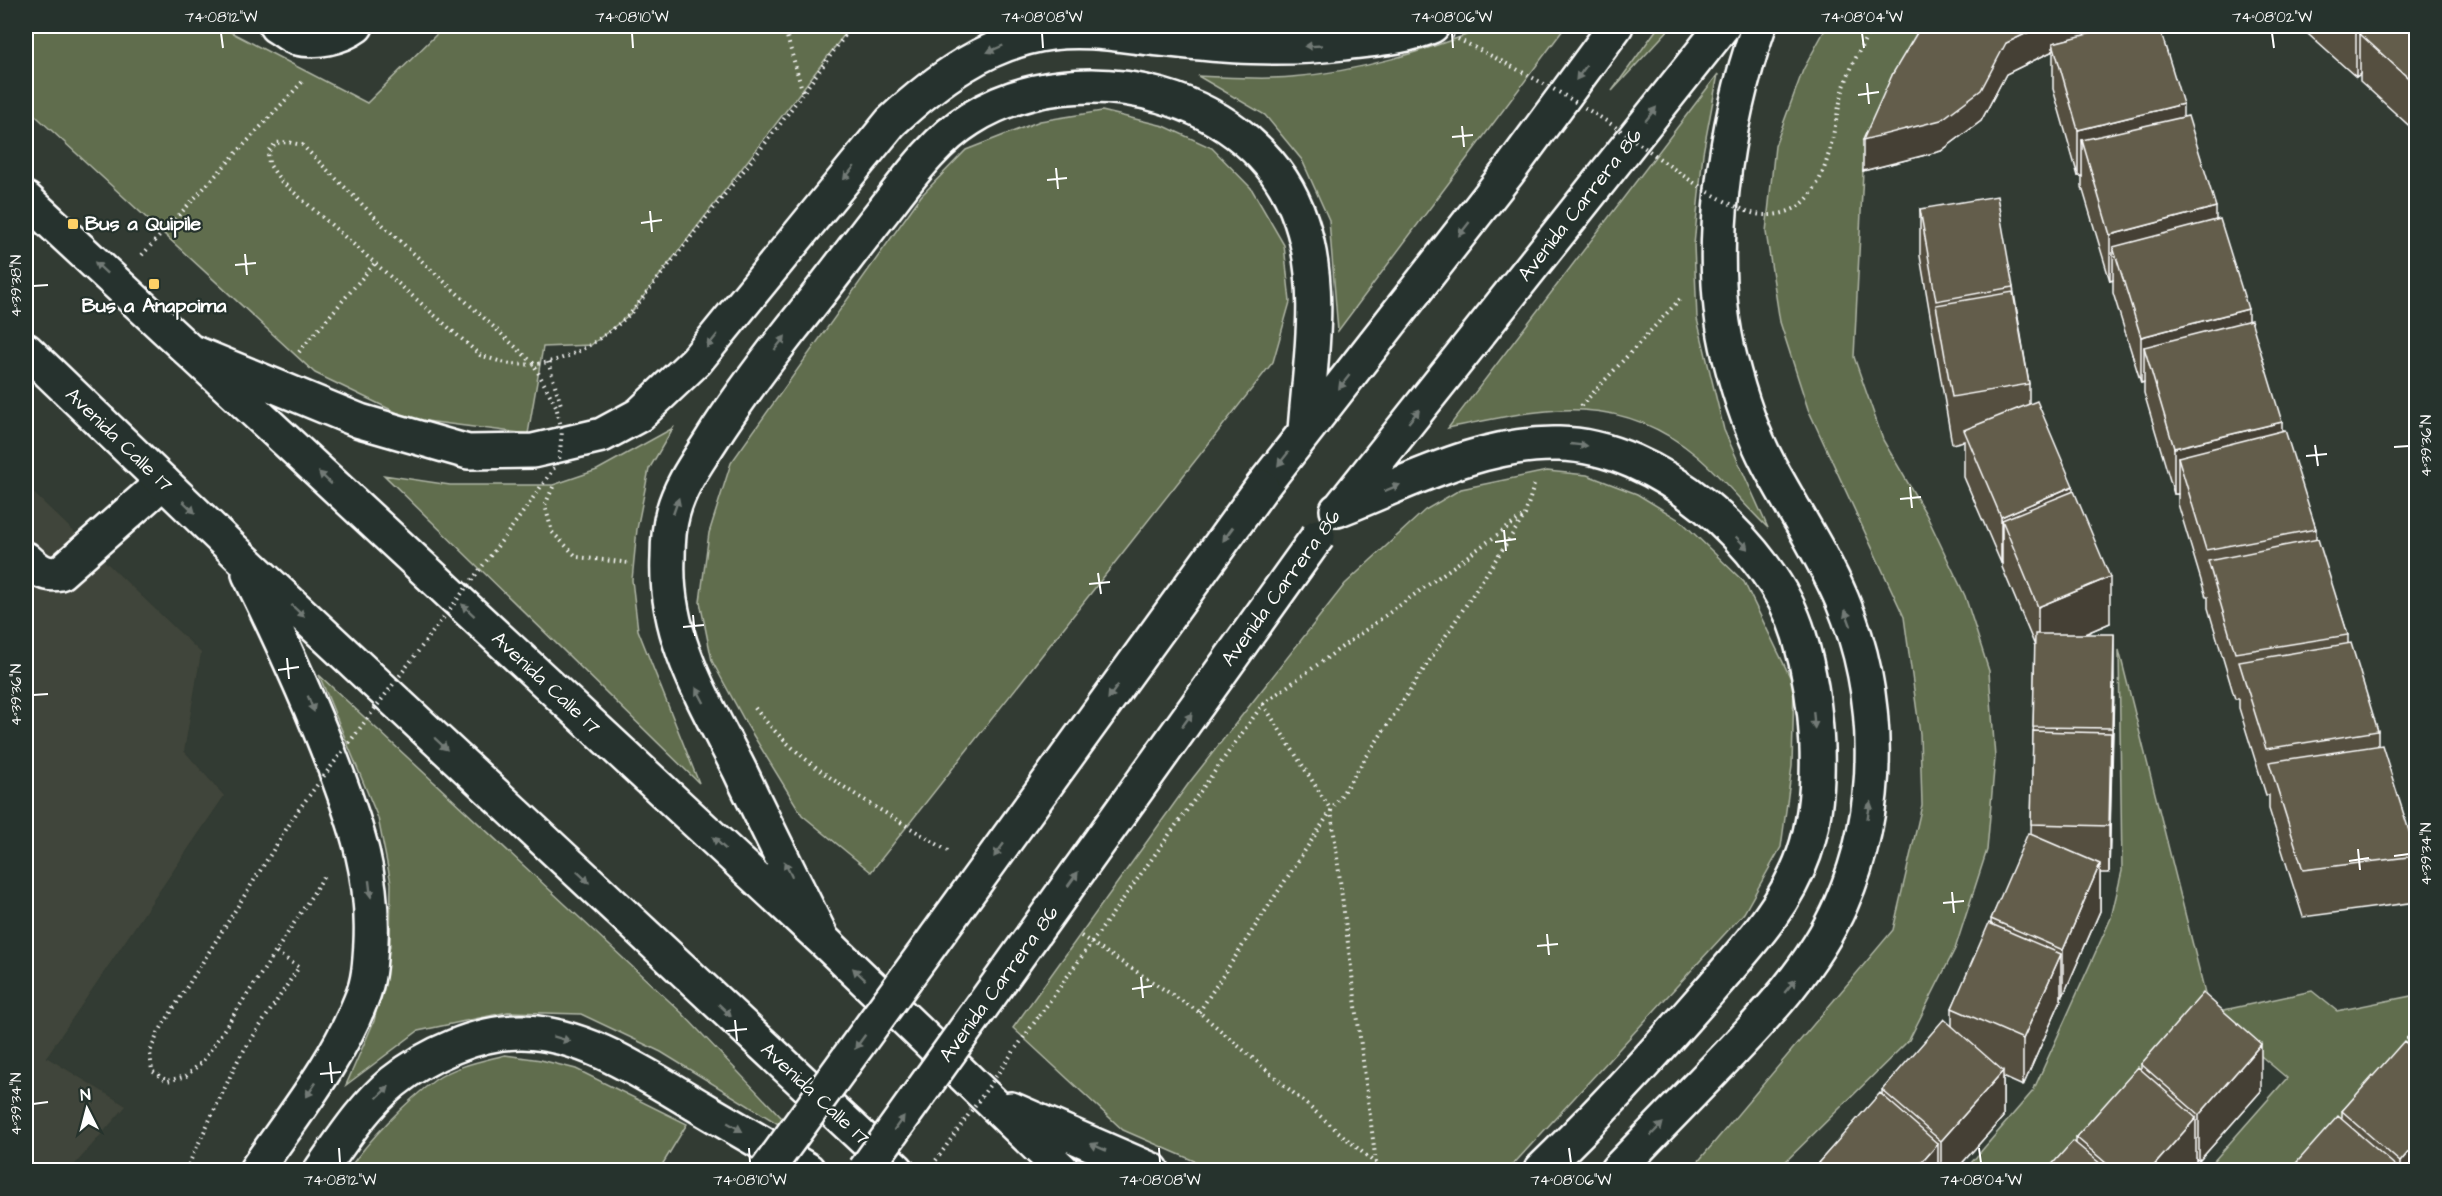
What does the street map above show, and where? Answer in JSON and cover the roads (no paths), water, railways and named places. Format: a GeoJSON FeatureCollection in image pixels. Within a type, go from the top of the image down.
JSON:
{"type":"FeatureCollection","features":[{"type":"Feature","properties":{"kind":"main road"},"geometry":{"type":"LineString","coordinates":[[276,26],[296,38],[321,39],[353,28]]}},
{"type":"Feature","properties":{"kind":"main road"},"geometry":{"type":"LineString","coordinates":[[190,351],[360,421],[468,452],[533,451],[563,459],[639,415],[696,361],[891,122],[927,88],[972,59],[1013,42],[1051,33],[1087,31],[1251,48],[1320,46],[1378,39],[1432,26]]}},
{"type":"Feature","properties":{"kind":"main road"},"geometry":{"type":"LineString","coordinates":[[767,1170],[1262,487],[1509,171],[1616,26]]}},
{"type":"Feature","properties":{"kind":"main road","name":"Avenida Carrera 86"},"geometry":{"type":"LineString","coordinates":[[865,1170],[1337,510],[1723,26]]}},
{"type":"Feature","properties":{"kind":"main road"},"geometry":{"type":"LineString","coordinates":[[1617,1170],[1750,1032],[1799,975],[1840,906],[1863,841],[1872,796],[1869,703],[1862,664],[1841,599],[1767,462],[1746,411],[1730,357],[1722,314],[1720,210],[1731,136],[1747,62],[1759,26]]}},
{"type":"Feature","properties":{"kind":"main road"},"geometry":{"type":"LineString","coordinates":[[823,940],[688,673],[672,618],[667,562],[673,513],[694,466],[744,389],[916,168],[971,118],[1017,98],[1046,91],[1109,87],[1143,90],[1179,101],[1222,122],[1262,156],[1285,185],[1300,216],[1309,248],[1314,310],[1305,431]]}},
{"type":"Feature","properties":{"kind":"main road","name":"Avenida Calle 17"},"geometry":{"type":"LineString","coordinates":[[26,199],[823,940],[993,1101],[1062,1170]]}},
{"type":"Feature","properties":{"kind":"main road","name":"Avenida Calle 17"},"geometry":{"type":"LineString","coordinates":[[26,350],[240,556],[897,1170]]}},
{"type":"Feature","properties":{"kind":"main road"},"geometry":{"type":"LineString","coordinates":[[1337,510],[1481,453],[1522,445],[1545,444],[1603,448],[1640,462],[1678,484],[1748,549],[1778,591],[1798,633],[1811,690],[1816,751],[1815,801],[1804,854],[1786,893],[1762,930],[1656,1052],[1541,1170]]}},
{"type":"Feature","properties":{"kind":"main road"},"geometry":{"type":"LineString","coordinates":[[26,559],[41,572],[50,575],[60,573],[163,482]]}},
{"type":"Feature","properties":{"kind":"main road"},"geometry":{"type":"LineString","coordinates":[[240,556],[308,696],[357,827],[366,859],[372,895],[370,969],[362,999],[338,1051],[256,1170]]}},
{"type":"Feature","properties":{"kind":"main road"},"geometry":{"type":"LineString","coordinates":[[321,1170],[361,1113],[393,1082],[422,1063],[458,1045],[522,1032],[556,1036],[593,1049],[645,1075],[808,1170]]}},
{"type":"Feature","properties":{"kind":"main road"},"geometry":{"type":"LineString","coordinates":[[993,1101],[1152,1170]]}},
{"type":"Feature","properties":{"kind":"place","name":"Bus a Quipile"},"geometry":{"type":"Point","coordinates":[73,224]}},
{"type":"Feature","properties":{"kind":"place","name":"Bus a Anapoima"},"geometry":{"type":"Point","coordinates":[154,284]}}]}
